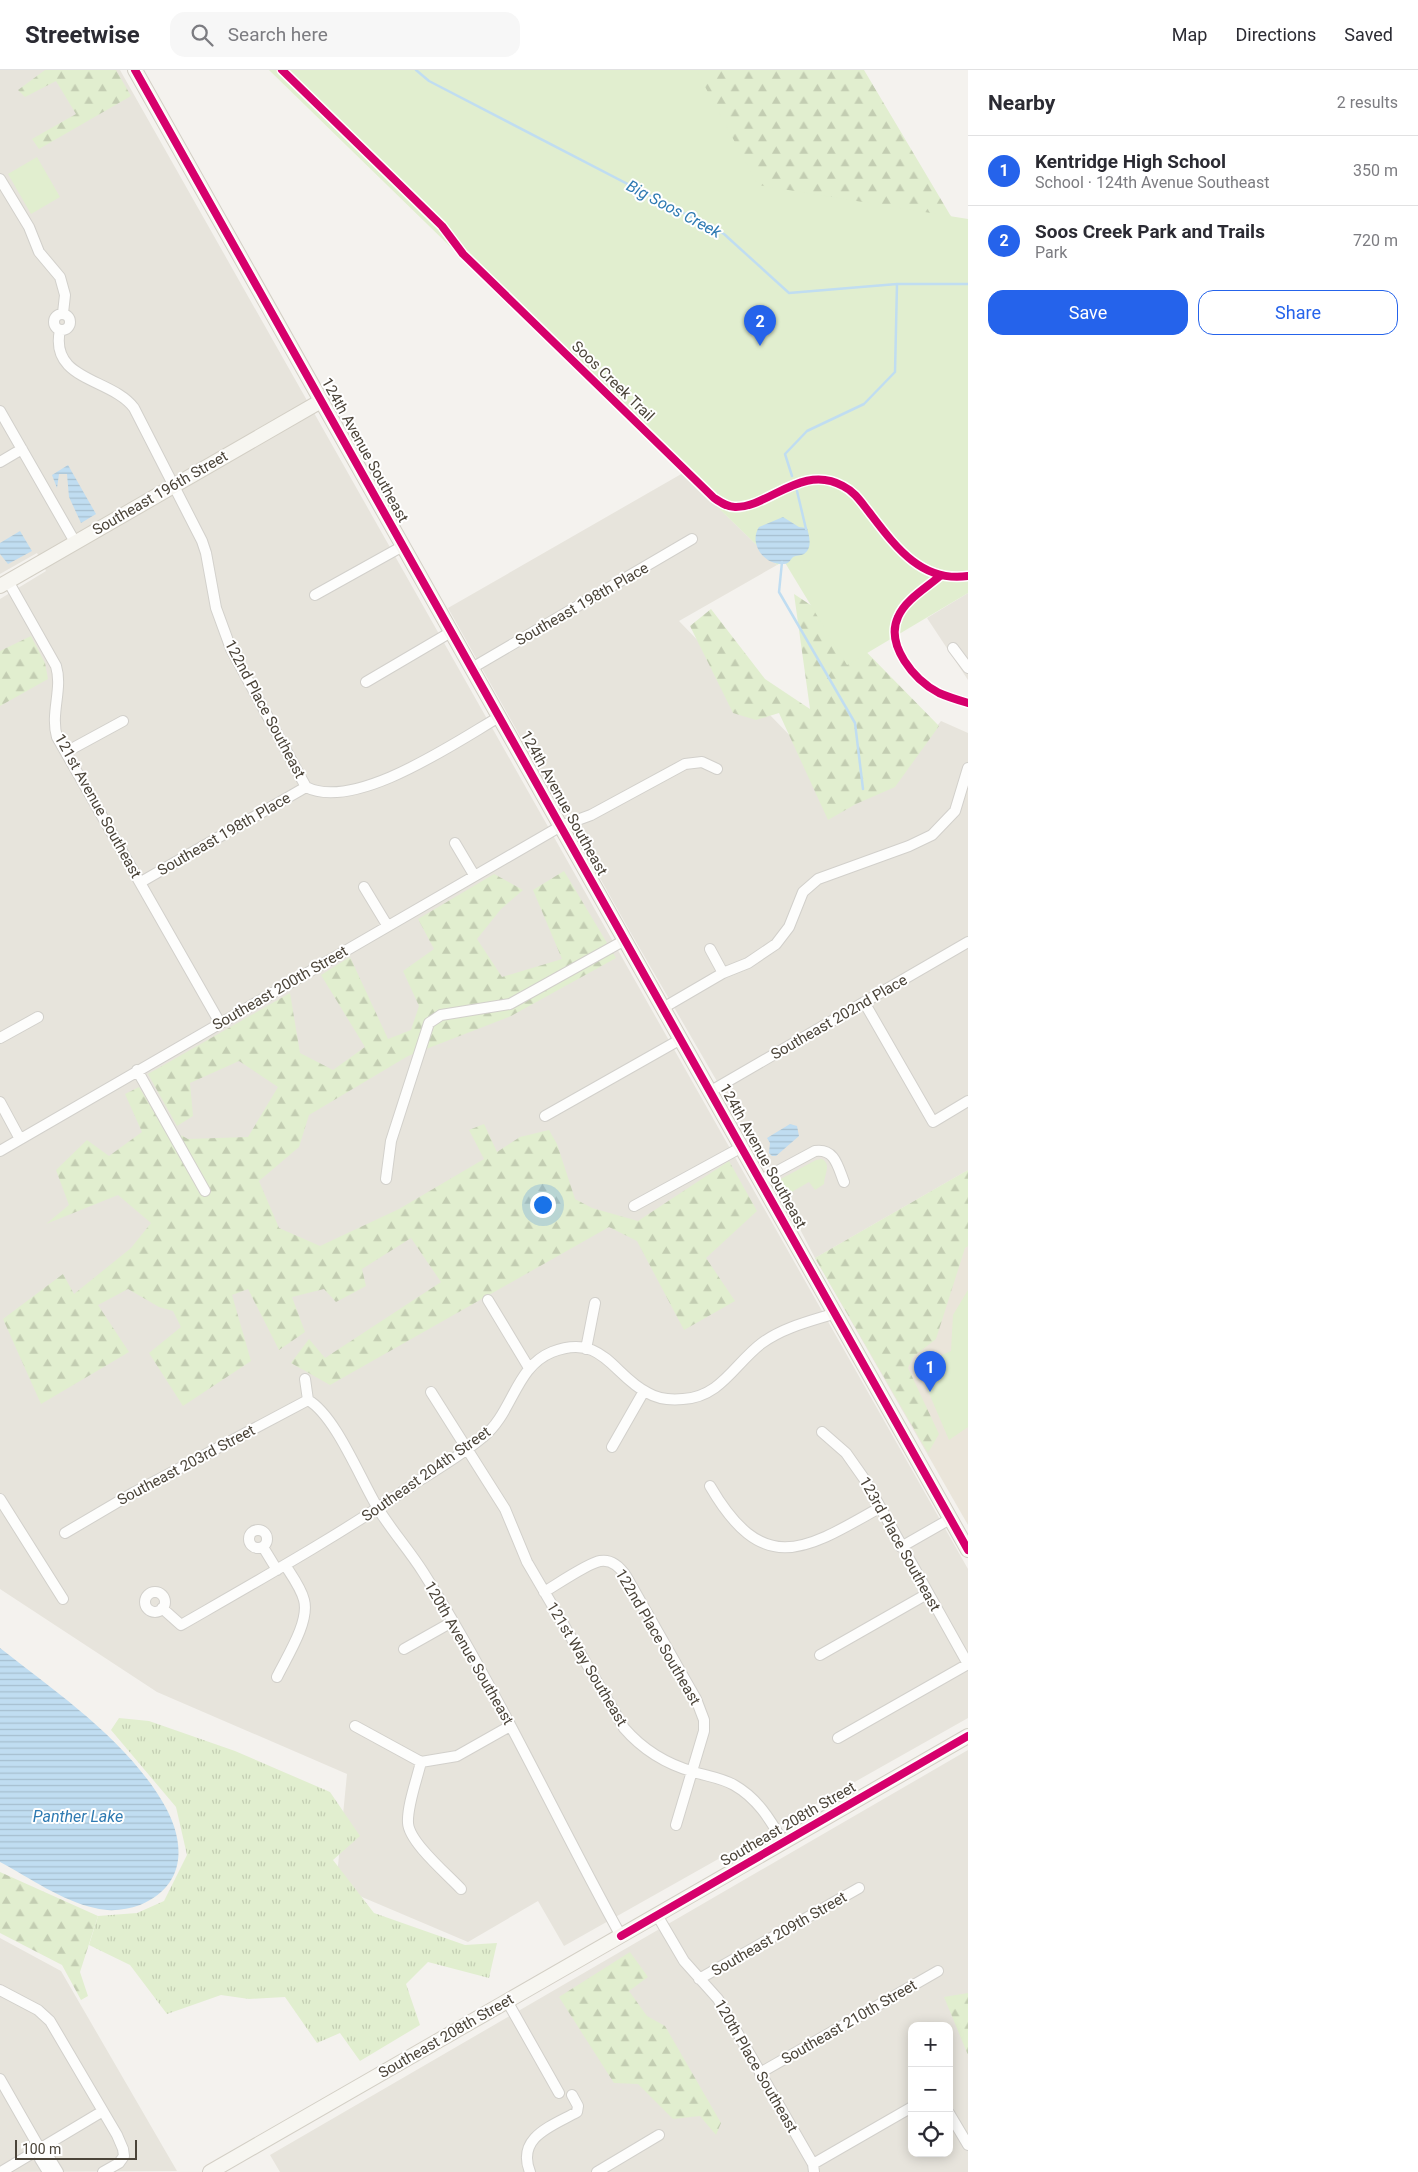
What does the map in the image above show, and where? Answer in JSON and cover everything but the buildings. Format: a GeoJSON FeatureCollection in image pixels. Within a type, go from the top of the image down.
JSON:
{"type":"FeatureCollection","features":[{"type":"Feature","properties":{"kind":"street","name":"124th Avenue Southeast"},"geometry":{"type":"LineString","coordinates":[[134,70],[968,1550]]}},
{"type":"Feature","properties":{"kind":"street","name":"122nd Place Southeast"},"geometry":{"type":"LineString","coordinates":[[0,179],[29,227],[39,252],[60,277],[65,295],[64,313],[70,318],[68,328],[60,330],[58,340],[60,353],[76,373],[126,397],[174,484],[206,553],[216,608],[231,649],[306,787]]}},
{"type":"Feature","properties":{"kind":"street","name":"Southeast 196th Street"},"geometry":{"type":"LineString","coordinates":[[4,584],[174,484],[321,401]]}},
{"type":"Feature","properties":{"kind":"street"},"geometry":{"type":"LineString","coordinates":[[0,411],[75,542]]}},
{"type":"Feature","properties":{"kind":"street"},"geometry":{"type":"LineString","coordinates":[[0,462],[22,449]]}},
{"type":"Feature","properties":{"kind":"street","name":"Southeast 198th Place"},"geometry":{"type":"LineString","coordinates":[[472,668],[692,539]]}},
{"type":"Feature","properties":{"kind":"street"},"geometry":{"type":"LineString","coordinates":[[316,595],[403,546]]}},
{"type":"Feature","properties":{"kind":"street","name":"121st Avenue Southeast"},"geometry":{"type":"LineString","coordinates":[[4,584],[56,666],[59,679],[53,716],[54,727],[66,752],[220,1022]]}},
{"type":"Feature","properties":{"kind":"street"},"geometry":{"type":"LineString","coordinates":[[366,682],[451,632]]}},
{"type":"Feature","properties":{"kind":"street"},"geometry":{"type":"LineString","coordinates":[[953,648],[968,668]]}},
{"type":"Feature","properties":{"kind":"street"},"geometry":{"type":"LineString","coordinates":[[306,787],[314,791],[335,793],[369,786],[407,769],[500,717]]}},
{"type":"Feature","properties":{"kind":"street"},"geometry":{"type":"LineString","coordinates":[[66,752],[122,721]]}},
{"type":"Feature","properties":{"kind":"street","name":"Southeast 200th Street"},"geometry":{"type":"LineString","coordinates":[[0,1151],[387,925],[561,826],[591,815],[685,764],[702,762],[717,769]]}},
{"type":"Feature","properties":{"kind":"street"},"geometry":{"type":"LineString","coordinates":[[664,1008],[724,973],[748,963],[776,944],[789,927],[803,892],[818,879],[909,846],[932,835],[955,811],[968,768]]}},
{"type":"Feature","properties":{"kind":"street","name":"Southeast 198th Place"},"geometry":{"type":"LineString","coordinates":[[141,882],[306,787]]}},
{"type":"Feature","properties":{"kind":"street"},"geometry":{"type":"LineString","coordinates":[[455,843],[474,875]]}},
{"type":"Feature","properties":{"kind":"street"},"geometry":{"type":"LineString","coordinates":[[364,887],[387,925]]}},
{"type":"Feature","properties":{"kind":"street"},"geometry":{"type":"LineString","coordinates":[[386,1179],[391,1141],[428,1023],[441,1015],[510,1004],[625,940]]}},
{"type":"Feature","properties":{"kind":"street","name":"Southeast 202nd Place"},"geometry":{"type":"LineString","coordinates":[[711,1091],[968,943]]}},
{"type":"Feature","properties":{"kind":"street"},"geometry":{"type":"LineString","coordinates":[[710,949],[724,973]]}},
{"type":"Feature","properties":{"kind":"street"},"geometry":{"type":"LineString","coordinates":[[864,1002],[933,1122],[968,1102]]}},
{"type":"Feature","properties":{"kind":"street"},"geometry":{"type":"LineString","coordinates":[[0,1038],[38,1017]]}},
{"type":"Feature","properties":{"kind":"street"},"geometry":{"type":"LineString","coordinates":[[545,1116],[681,1039]]}},
{"type":"Feature","properties":{"kind":"street"},"geometry":{"type":"LineString","coordinates":[[137,1070],[205,1191]]}},
{"type":"Feature","properties":{"kind":"street"},"geometry":{"type":"LineString","coordinates":[[0,1102],[20,1139]]}},
{"type":"Feature","properties":{"kind":"street"},"geometry":{"type":"LineString","coordinates":[[634,1206],[742,1147]]}},
{"type":"Feature","properties":{"kind":"street"},"geometry":{"type":"LineString","coordinates":[[761,1180],[815,1151],[822,1150],[829,1152],[837,1162],[844,1182]]}},
{"type":"Feature","properties":{"kind":"street"},"geometry":{"type":"LineString","coordinates":[[488,1300],[529,1368]]}},
{"type":"Feature","properties":{"kind":"street"},"geometry":{"type":"LineString","coordinates":[[586,1349],[595,1303]]}},
{"type":"Feature","properties":{"kind":"street","name":"Southeast 204th Street"},"geometry":{"type":"LineString","coordinates":[[162,1608],[181,1625],[378,1509],[468,1449],[491,1431],[502,1417],[529,1368],[543,1356],[559,1350],[586,1349],[602,1354],[644,1391],[661,1398],[689,1399],[705,1395],[725,1381],[763,1342],[781,1332],[836,1313]]}},
{"type":"Feature","properties":{"kind":"street"},"geometry":{"type":"LineString","coordinates":[[305,1379],[308,1400]]}},
{"type":"Feature","properties":{"kind":"street"},"geometry":{"type":"LineString","coordinates":[[612,1447],[644,1391]]}},
{"type":"Feature","properties":{"kind":"street","name":"121st Way Southeast"},"geometry":{"type":"LineString","coordinates":[[431,1392],[505,1509],[527,1562],[624,1728],[636,1741],[657,1757],[691,1771],[733,1784],[750,1796],[769,1818],[783,1842]]}},
{"type":"Feature","properties":{"kind":"street","name":"120th Avenue Southeast"},"geometry":{"type":"LineString","coordinates":[[308,1400],[329,1420],[378,1509],[423,1572],[543,1786],[569,1842],[621,1936]]}},
{"type":"Feature","properties":{"kind":"street","name":"Southeast 203rd Street"},"geometry":{"type":"LineString","coordinates":[[65,1533],[133,1493],[308,1400]]}},
{"type":"Feature","properties":{"kind":"street","name":"123rd Place Southeast"},"geometry":{"type":"LineString","coordinates":[[822,1432],[850,1458],[968,1664]]}},
{"type":"Feature","properties":{"kind":"street"},"geometry":{"type":"LineString","coordinates":[[710,1486],[724,1510],[738,1527],[761,1541],[775,1546],[790,1547],[818,1541],[880,1508]]}},
{"type":"Feature","properties":{"kind":"street"},"geometry":{"type":"LineString","coordinates":[[0,1499],[63,1599]]}},
{"type":"Feature","properties":{"kind":"street"},"geometry":{"type":"LineString","coordinates":[[901,1547],[950,1519]]}},
{"type":"Feature","properties":{"kind":"street"},"geometry":{"type":"LineString","coordinates":[[263,1547],[300,1591],[305,1608],[302,1624],[277,1678]]}},
{"type":"Feature","properties":{"kind":"street","name":"122nd Place Southeast"},"geometry":{"type":"LineString","coordinates":[[544,1592],[600,1561],[615,1564],[622,1571],[696,1699],[705,1725],[676,1825]]}},
{"type":"Feature","properties":{"kind":"street"},"geometry":{"type":"LineString","coordinates":[[820,1655],[927,1594]]}},
{"type":"Feature","properties":{"kind":"street"},"geometry":{"type":"LineString","coordinates":[[404,1650],[452,1622]]}},
{"type":"Feature","properties":{"kind":"street"},"geometry":{"type":"LineString","coordinates":[[838,1738],[968,1664]]}},
{"type":"Feature","properties":{"kind":"street"},"geometry":{"type":"LineString","coordinates":[[356,1726],[421,1762],[457,1756],[510,1726]]}},
{"type":"Feature","properties":{"kind":"street","name":"Southeast 208th Street"},"geometry":{"type":"LineString","coordinates":[[210,2172],[968,1736]]}},
{"type":"Feature","properties":{"kind":"street"},"geometry":{"type":"LineString","coordinates":[[421,1762],[408,1817],[409,1829],[418,1842],[461,1889]]}},
{"type":"Feature","properties":{"kind":"street","name":"Southeast 209th Street"},"geometry":{"type":"LineString","coordinates":[[699,1979],[859,1888]]}},
{"type":"Feature","properties":{"kind":"street","name":"120th Place Southeast"},"geometry":{"type":"LineString","coordinates":[[657,1916],[684,1961],[718,1999],[814,2168]]}},
{"type":"Feature","properties":{"kind":"street","name":"Southeast 210th Street"},"geometry":{"type":"LineString","coordinates":[[760,2072],[938,1971]]}},
{"type":"Feature","properties":{"kind":"street"},"geometry":{"type":"LineString","coordinates":[[0,1990],[38,2010],[50,2021],[104,2111],[121,2142],[124,2155],[119,2162],[103,2172]]}},
{"type":"Feature","properties":{"kind":"street"},"geometry":{"type":"LineString","coordinates":[[506,2001],[559,2093]]}},
{"type":"Feature","properties":{"kind":"street"},"geometry":{"type":"LineString","coordinates":[[0,2079],[40,2149],[48,2154],[58,2172]]}},
{"type":"Feature","properties":{"kind":"street"},"geometry":{"type":"LineString","coordinates":[[530,2172],[526,2158],[530,2142],[540,2133],[577,2112],[578,2106],[572,2095]]}},
{"type":"Feature","properties":{"kind":"street"},"geometry":{"type":"LineString","coordinates":[[814,2168],[908,2109]]}},
{"type":"Feature","properties":{"kind":"street"},"geometry":{"type":"LineString","coordinates":[[1,2172],[104,2111]]}},
{"type":"Feature","properties":{"kind":"street"},"geometry":{"type":"LineString","coordinates":[[953,2119],[968,2145]]}},
{"type":"Feature","properties":{"kind":"street"},"geometry":{"type":"LineString","coordinates":[[597,2172],[660,2135]]}},
{"type":"Feature","properties":{"kind":"street"},"geometry":{"type":"LineString","coordinates":[[40,2149],[40,2159],[48,2172]]}},
{"type":"Feature","properties":{"kind":"shaded area"},"geometry":{"type":"Polygon","coordinates":[[[0,70],[120,70],[968,1569],[968,1718],[564,1946],[538,1901],[468,1942],[336,1886],[347,1774],[157,1692],[0,1589],[0,599],[46,571],[37,553],[0,574],[0,70]]]}},
{"type":"Feature","properties":{"kind":"shaded area"},"geometry":{"type":"Polygon","coordinates":[[[683,473],[777,565],[679,621],[856,804],[892,783],[941,721],[968,733],[968,1170],[815,1258],[776,1183],[632,935],[448,608],[683,473]]]}},
{"type":"Feature","properties":{"kind":"shaded area"},"geometry":{"type":"Polygon","coordinates":[[[968,593],[968,680],[927,618],[968,593]]]}},
{"type":"Feature","properties":{"kind":"shaded area"},"geometry":{"type":"Polygon","coordinates":[[[968,1170],[968,1525],[815,1258],[968,1170]]]}},
{"type":"Feature","properties":{"kind":"shaded area"},"geometry":{"type":"Polygon","coordinates":[[[968,1750],[968,2172],[280,2172],[270,2155],[968,1750]]]}},
{"type":"Feature","properties":{"kind":"shaded area"},"geometry":{"type":"Polygon","coordinates":[[[0,1938],[61,1971],[177,2171],[0,2172],[0,1938]]]}},
{"type":"Feature","properties":{"kind":"green space"},"geometry":{"type":"Polygon","coordinates":[[[45,70],[116,70],[131,96],[39,149],[32,139],[76,114],[56,81],[25,97],[18,90],[45,70]]]}},
{"type":"Feature","properties":{"kind":"green space"},"geometry":{"type":"Polygon","coordinates":[[[269,70],[696,70],[758,185],[968,219],[968,593],[847,665],[784,561],[777,565],[269,70]]]}},
{"type":"Feature","properties":{"kind":"green space"},"geometry":{"type":"Polygon","coordinates":[[[449,70],[864,70],[968,245],[886,262],[449,70]]]}},
{"type":"Feature","properties":{"kind":"green space"},"geometry":{"type":"Polygon","coordinates":[[[37,157],[60,197],[31,214],[8,174],[37,157]]]}},
{"type":"Feature","properties":{"kind":"green space"},"geometry":{"type":"Polygon","coordinates":[[[794,594],[838,623],[939,726],[895,787],[856,804],[828,820],[779,713],[756,720],[733,713],[690,626],[711,609],[765,679],[810,709],[794,594]]]}},
{"type":"Feature","properties":{"kind":"green space"},"geometry":{"type":"Polygon","coordinates":[[[31,636],[45,663],[48,679],[0,706],[0,651],[31,636]]]}},
{"type":"Feature","properties":{"kind":"green space"},"geometry":{"type":"Polygon","coordinates":[[[564,871],[616,958],[511,1016],[408,1056],[309,1115],[299,1147],[259,1181],[279,1228],[320,1246],[399,1209],[484,1159],[469,1130],[484,1124],[497,1152],[520,1137],[549,1130],[557,1144],[575,1199],[592,1208],[638,1221],[729,1161],[757,1211],[706,1258],[735,1301],[684,1330],[637,1241],[609,1227],[330,1385],[291,1363],[309,1339],[325,1358],[441,1282],[411,1238],[362,1269],[366,1286],[336,1302],[324,1289],[292,1297],[305,1332],[279,1350],[248,1289],[232,1295],[251,1361],[183,1406],[149,1353],[181,1327],[173,1311],[159,1307],[128,1289],[98,1305],[129,1352],[41,1404],[3,1319],[63,1274],[74,1294],[131,1248],[151,1223],[118,1195],[46,1224],[69,1205],[56,1170],[87,1140],[109,1156],[142,1132],[125,1094],[139,1087],[162,1125],[188,1139],[248,1137],[278,1087],[239,1061],[190,1083],[193,1116],[177,1126],[148,1074],[290,993],[300,1053],[333,1070],[365,1047],[321,975],[350,957],[388,1039],[411,1030],[419,1006],[403,971],[434,949],[418,919],[494,874],[523,890],[501,909],[477,939],[502,977],[562,959],[533,890],[564,871]]]}},
{"type":"Feature","properties":{"kind":"green space"},"geometry":{"type":"Polygon","coordinates":[[[822,1159],[827,1164],[824,1184],[815,1190],[809,1182],[783,1197],[776,1183],[779,1180],[816,1160],[822,1159]]]}},
{"type":"Feature","properties":{"kind":"green space"},"geometry":{"type":"Polygon","coordinates":[[[968,1170],[968,1246],[965,1248],[936,1339],[913,1357],[908,1368],[939,1434],[928,1453],[815,1258],[968,1170]]]}},
{"type":"Feature","properties":{"kind":"green space"},"geometry":{"type":"Polygon","coordinates":[[[968,1290],[968,1427],[949,1440],[919,1370],[919,1365],[951,1351],[953,1315],[968,1290]]]}},
{"type":"Feature","properties":{"kind":"green space"},"geometry":{"type":"Polygon","coordinates":[[[119,1718],[149,1721],[235,1751],[330,1792],[360,1836],[333,1860],[374,1913],[465,1945],[497,1943],[489,1978],[428,1962],[406,1984],[420,2025],[360,2061],[340,2033],[317,2043],[285,1997],[249,1999],[221,1995],[167,2014],[130,1965],[89,1945],[98,1916],[137,1913],[164,1901],[187,1855],[176,1807],[111,1730],[119,1718]]]}},
{"type":"Feature","properties":{"kind":"green space"},"geometry":{"type":"Polygon","coordinates":[[[0,1872],[98,1916],[80,1972],[88,1996],[81,2000],[62,1965],[0,1933],[0,1872]]]}},
{"type":"Feature","properties":{"kind":"green space"},"geometry":{"type":"Polygon","coordinates":[[[630,1952],[648,1977],[629,1991],[647,2016],[665,2026],[721,2123],[716,2135],[700,2116],[673,2119],[638,2084],[614,2083],[559,1997],[630,1952]]]}},
{"type":"Feature","properties":{"kind":"green space"},"geometry":{"type":"Polygon","coordinates":[[[968,1993],[968,2055],[944,1997],[968,1993]]]}},
{"type":"Feature","properties":{"kind":"water"},"geometry":{"type":"Polygon","coordinates":[[[68,465],[96,514],[81,523],[69,497],[67,474],[59,474],[57,488],[52,475],[68,465]]]}},
{"type":"Feature","properties":{"kind":"water"},"geometry":{"type":"Polygon","coordinates":[[[783,517],[799,527],[807,528],[809,548],[804,554],[793,557],[787,563],[777,564],[760,553],[757,547],[756,534],[759,527],[783,517]]]}},
{"type":"Feature","properties":{"kind":"water"},"geometry":{"type":"Polygon","coordinates":[[[20,531],[32,551],[8,564],[0,554],[0,543],[20,531]]]}},
{"type":"Feature","properties":{"kind":"water"},"geometry":{"type":"Polygon","coordinates":[[[790,1124],[797,1126],[799,1136],[776,1156],[772,1156],[769,1153],[770,1143],[767,1138],[790,1124]]]}},
{"type":"Feature","properties":{"kind":"water","name":"Panther Lake"},"geometry":{"type":"Polygon","coordinates":[[[0,1648],[66,1699],[109,1737],[147,1778],[162,1801],[175,1831],[178,1860],[174,1874],[167,1886],[156,1896],[140,1905],[129,1908],[112,1910],[95,1908],[58,1895],[0,1862],[0,1648]]]}},
{"type":"Feature","properties":{"kind":"waterway","name":"Big Soos Creek"},"geometry":{"type":"LineString","coordinates":[[416,70],[429,81],[724,234],[789,293],[897,284],[968,284]]}},
{"type":"Feature","properties":{"kind":"waterway"},"geometry":{"type":"LineString","coordinates":[[792,476],[785,454],[807,431],[864,404],[895,372],[897,284]]}},
{"type":"Feature","properties":{"kind":"waterway"},"geometry":{"type":"LineString","coordinates":[[797,491],[806,529]]}},
{"type":"Feature","properties":{"kind":"waterway"},"geometry":{"type":"LineString","coordinates":[[782,562],[779,592],[855,723],[863,789]]}},
{"type":"Feature","properties":{"kind":"cycle path"},"geometry":{"type":"LineString","coordinates":[[135,70],[968,1550]]}},
{"type":"Feature","properties":{"kind":"cycle path","name":"Soos Creek Trail"},"geometry":{"type":"LineString","coordinates":[[282,70],[442,226],[463,254],[714,498],[724,504],[735,507],[760,501],[800,483],[813,480],[828,480],[847,488],[854,494],[899,549],[923,568],[936,574],[951,577],[968,576]]}},
{"type":"Feature","properties":{"kind":"cycle path"},"geometry":{"type":"LineString","coordinates":[[940,576],[916,595],[901,611],[895,628],[895,639],[904,661],[920,680],[939,693],[968,703]]}},
{"type":"Feature","properties":{"kind":"cycle path"},"geometry":{"type":"LineString","coordinates":[[621,1936],[968,1736]]}},
{"type":"Feature","properties":{"kind":"place","name":"Soos Creek Park and Trails"},"geometry":{"type":"Point","coordinates":[760,346]}},
{"type":"Feature","properties":{"kind":"place","name":"Kentridge High School"},"geometry":{"type":"Point","coordinates":[930,1392]}}]}
